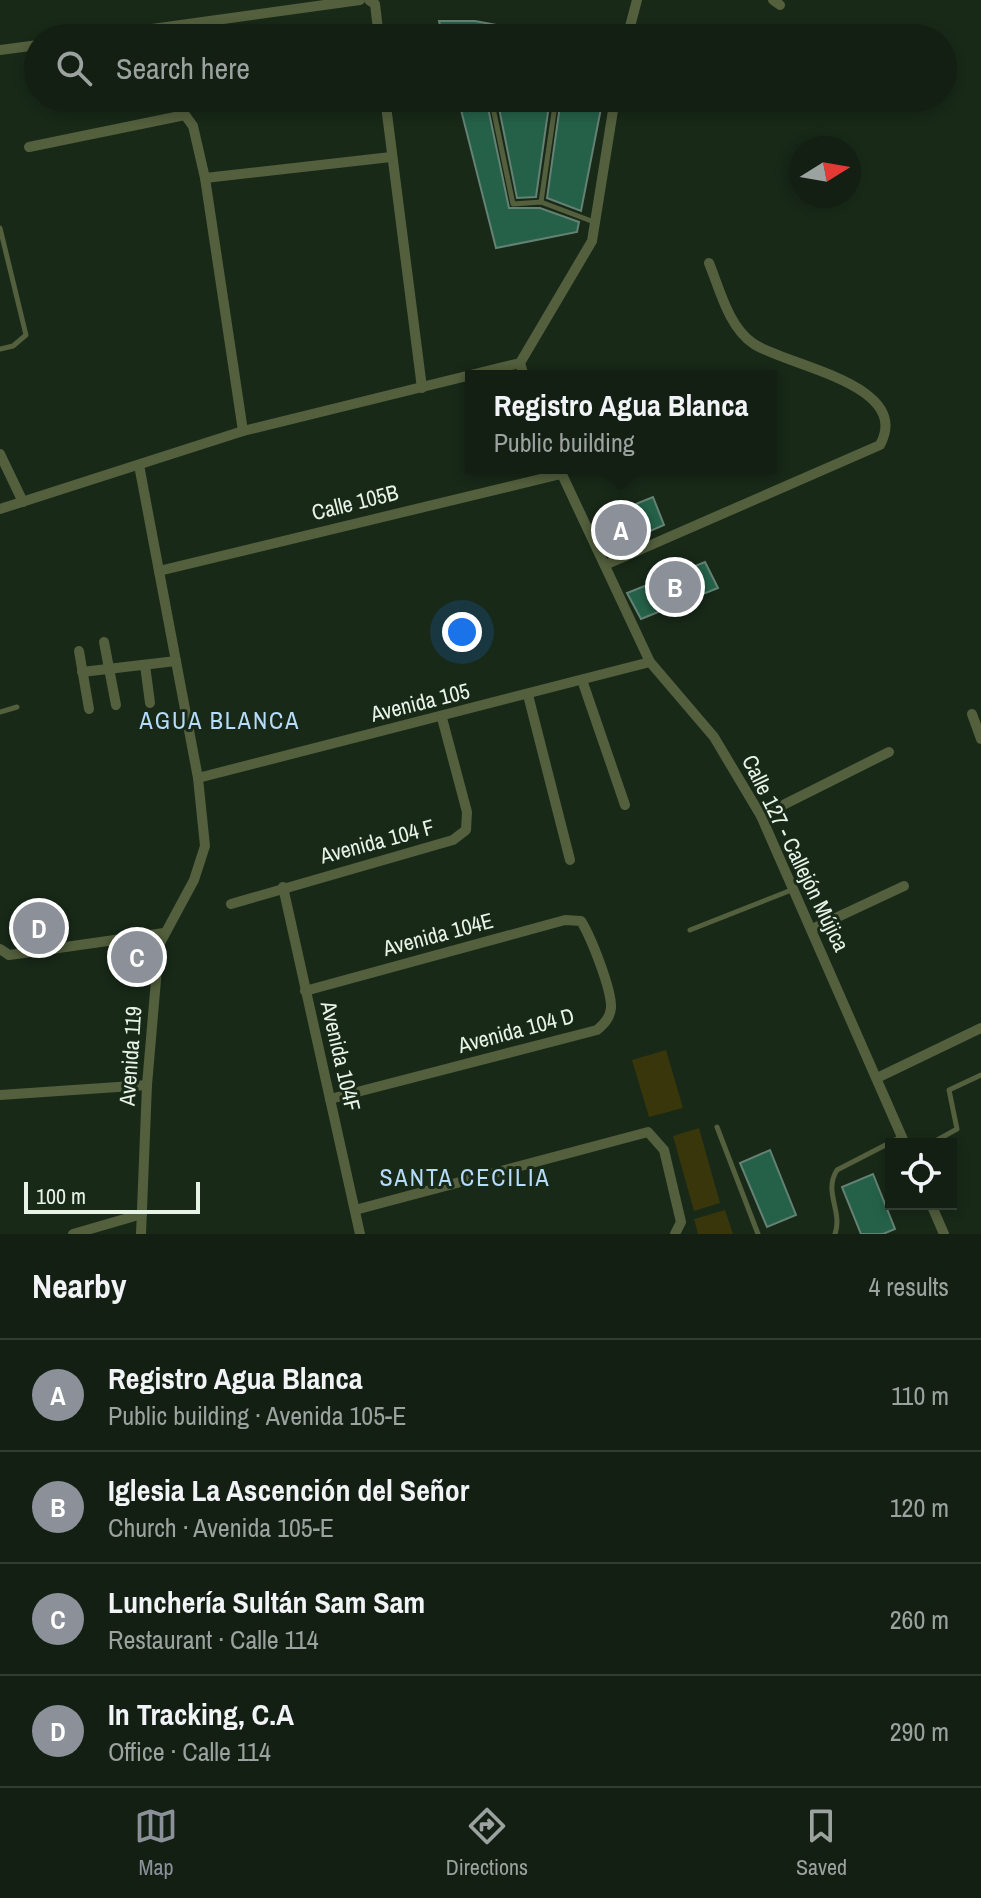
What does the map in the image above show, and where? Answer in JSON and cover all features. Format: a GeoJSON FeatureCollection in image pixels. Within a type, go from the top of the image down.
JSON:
{"type":"FeatureCollection","features":[{"type":"Feature","properties":{"kind":"street"},"geometry":{"type":"LineString","coordinates":[[188,24],[360,0]]}},
{"type":"Feature","properties":{"kind":"street"},"geometry":{"type":"LineString","coordinates":[[369,0],[375,4],[377,24]]}},
{"type":"Feature","properties":{"kind":"street"},"geometry":{"type":"LineString","coordinates":[[631,24],[636,3]]}},
{"type":"Feature","properties":{"kind":"street"},"geometry":{"type":"LineString","coordinates":[[0,50],[24,47]]}},
{"type":"Feature","properties":{"kind":"street"},"geometry":{"type":"LineString","coordinates":[[386,112],[422,388]]}},
{"type":"Feature","properties":{"kind":"street"},"geometry":{"type":"LineString","coordinates":[[493,370],[520,363],[592,241],[613,112]]}},
{"type":"Feature","properties":{"kind":"street"},"geometry":{"type":"LineString","coordinates":[[29,147],[185,115],[193,126],[205,178],[243,431]]}},
{"type":"Feature","properties":{"kind":"street"},"geometry":{"type":"LineString","coordinates":[[205,178],[391,157]]}},
{"type":"Feature","properties":{"kind":"street"},"geometry":{"type":"LineString","coordinates":[[605,565],[880,445],[885,435],[883,417],[874,399],[856,386],[753,344],[730,316],[709,263]]}},
{"type":"Feature","properties":{"kind":"street"},"geometry":{"type":"LineString","coordinates":[[520,363],[522,370]]}},
{"type":"Feature","properties":{"kind":"street"},"geometry":{"type":"LineString","coordinates":[[0,509],[243,431],[465,377]]}},
{"type":"Feature","properties":{"kind":"street"},"geometry":{"type":"LineString","coordinates":[[0,454],[23,502]]}},
{"type":"Feature","properties":{"kind":"street","name":"Avenida 119"},"geometry":{"type":"LineString","coordinates":[[139,465],[198,778],[205,846],[194,880],[159,945],[147,1085],[141,1234]]}},
{"type":"Feature","properties":{"kind":"street","name":"Calle 105B"},"geometry":{"type":"LineString","coordinates":[[159,571],[548,474]]}},
{"type":"Feature","properties":{"kind":"street","name":"Calle 127 - Callejón Mújica"},"geometry":{"type":"LineString","coordinates":[[561,474],[650,662],[714,737],[761,816],[903,1138]]}},
{"type":"Feature","properties":{"kind":"street"},"geometry":{"type":"LineString","coordinates":[[104,642],[116,705]]}},
{"type":"Feature","properties":{"kind":"street"},"geometry":{"type":"LineString","coordinates":[[79,651],[89,709]]}},
{"type":"Feature","properties":{"kind":"street"},"geometry":{"type":"LineString","coordinates":[[82,672],[176,661]]}},
{"type":"Feature","properties":{"kind":"street","name":"Avenida 105"},"geometry":{"type":"LineString","coordinates":[[198,778],[442,718],[650,662]]}},
{"type":"Feature","properties":{"kind":"street"},"geometry":{"type":"LineString","coordinates":[[145,665],[150,703]]}},
{"type":"Feature","properties":{"kind":"street"},"geometry":{"type":"LineString","coordinates":[[582,680],[625,805]]}},
{"type":"Feature","properties":{"kind":"street"},"geometry":{"type":"LineString","coordinates":[[528,695],[570,860]]}},
{"type":"Feature","properties":{"kind":"street"},"geometry":{"type":"LineString","coordinates":[[972,714],[981,739]]}},
{"type":"Feature","properties":{"kind":"street","name":"Avenida 104 F"},"geometry":{"type":"LineString","coordinates":[[231,904],[453,840],[466,830],[467,812],[442,718]]}},
{"type":"Feature","properties":{"kind":"street"},"geometry":{"type":"LineString","coordinates":[[761,816],[889,752]]}},
{"type":"Feature","properties":{"kind":"street"},"geometry":{"type":"LineString","coordinates":[[812,929],[904,886]]}},
{"type":"Feature","properties":{"kind":"street","name":"Avenida 104F"},"geometry":{"type":"LineString","coordinates":[[283,887],[360,1234]]}},
{"type":"Feature","properties":{"kind":"street","name":"Avenida 104E"},"geometry":{"type":"LineString","coordinates":[[305,991],[565,920],[581,921]]}},
{"type":"Feature","properties":{"kind":"street","name":"Avenida 104 D"},"geometry":{"type":"LineString","coordinates":[[330,1099],[597,1030],[606,1022],[611,1007],[590,935],[581,921]]}},
{"type":"Feature","properties":{"kind":"street"},"geometry":{"type":"LineString","coordinates":[[0,949],[9,955],[164,933]]}},
{"type":"Feature","properties":{"kind":"street"},"geometry":{"type":"LineString","coordinates":[[877,1078],[981,1028]]}},
{"type":"Feature","properties":{"kind":"street"},"geometry":{"type":"LineString","coordinates":[[0,1095],[147,1085]]}},
{"type":"Feature","properties":{"kind":"street"},"geometry":{"type":"LineString","coordinates":[[355,1210],[648,1132],[664,1150],[681,1222],[677,1233]]}},
{"type":"Feature","properties":{"kind":"street"},"geometry":{"type":"LineString","coordinates":[[934,1210],[944,1234]]}},
{"type":"Feature","properties":{"kind":"street"},"geometry":{"type":"LineString","coordinates":[[73,1234],[142,1214]]}},
{"type":"Feature","properties":{"kind":"lane"},"geometry":{"type":"LineString","coordinates":[[494,112],[513,204],[541,202],[595,222]]}},
{"type":"Feature","properties":{"kind":"lane"},"geometry":{"type":"LineString","coordinates":[[541,202],[554,112]]}},
{"type":"Feature","properties":{"kind":"lane"},"geometry":{"type":"LineString","coordinates":[[0,228],[26,335],[13,346],[0,349]]}},
{"type":"Feature","properties":{"kind":"lane"},"geometry":{"type":"LineString","coordinates":[[0,712],[17,707]]}},
{"type":"Feature","properties":{"kind":"lane"},"geometry":{"type":"LineString","coordinates":[[690,930],[794,889]]}},
{"type":"Feature","properties":{"kind":"lane"},"geometry":{"type":"LineString","coordinates":[[941,1138],[957,1129],[949,1090],[981,1075]]}},
{"type":"Feature","properties":{"kind":"lane"},"geometry":{"type":"LineString","coordinates":[[717,1127],[758,1234]]}},
{"type":"Feature","properties":{"kind":"lane"},"geometry":{"type":"LineString","coordinates":[[835,1234],[837,1219],[830,1192],[831,1180],[837,1170],[885,1149]]}},
{"type":"Feature","properties":{"kind":"shaded area"},"geometry":{"type":"Polygon","coordinates":[[[666,1050],[683,1108],[649,1117],[632,1060],[666,1050]]]}},
{"type":"Feature","properties":{"kind":"shaded area"},"geometry":{"type":"Polygon","coordinates":[[[699,1128],[720,1203],[694,1211],[673,1136],[699,1128]]]}},
{"type":"Feature","properties":{"kind":"shaded area"},"geometry":{"type":"Polygon","coordinates":[[[725,1210],[733,1234],[698,1234],[694,1219],[725,1210]]]}},
{"type":"Feature","properties":{"kind":"building"},"geometry":{"type":"Polygon","coordinates":[[[439,21],[491,24],[440,24],[439,21]]]}},
{"type":"Feature","properties":{"kind":"building"},"geometry":{"type":"Polygon","coordinates":[[[462,112],[489,112],[509,208],[540,208],[579,222],[577,232],[496,248],[462,112]]]}},
{"type":"Feature","properties":{"kind":"building"},"geometry":{"type":"Polygon","coordinates":[[[500,112],[548,112],[536,197],[517,198],[500,112]]]}},
{"type":"Feature","properties":{"kind":"building"},"geometry":{"type":"Polygon","coordinates":[[[559,112],[600,112],[581,211],[547,198],[559,112]]]}},
{"type":"Feature","properties":{"kind":"building"},"geometry":{"type":"Polygon","coordinates":[[[653,497],[664,525],[609,549],[594,521],[653,497]]]}},
{"type":"Feature","properties":{"kind":"building"},"geometry":{"type":"Polygon","coordinates":[[[705,562],[718,588],[641,619],[627,593],[705,562]]]}},
{"type":"Feature","properties":{"kind":"building"},"geometry":{"type":"Polygon","coordinates":[[[770,1150],[796,1215],[767,1227],[740,1163],[770,1150]]]}},
{"type":"Feature","properties":{"kind":"building"},"geometry":{"type":"Polygon","coordinates":[[[873,1174],[895,1229],[883,1234],[861,1234],[842,1187],[873,1174]]]}},
{"type":"Feature","properties":{"kind":"place","name":"Registro Agua Blanca"},"geometry":{"type":"Point","coordinates":[621,530]}},
{"type":"Feature","properties":{"kind":"place","name":"Iglesia La Ascención del Señor"},"geometry":{"type":"Point","coordinates":[675,587]}},
{"type":"Feature","properties":{"kind":"place","name":"In Tracking, C.A"},"geometry":{"type":"Point","coordinates":[39,928]}},
{"type":"Feature","properties":{"kind":"place","name":"Lunchería Sultán Sam Sam"},"geometry":{"type":"Point","coordinates":[137,957]}},
{"type":"Feature","properties":{"kind":"district","name":"AGUA BLANCA"},"geometry":{"type":"Point","coordinates":[220,720]}},
{"type":"Feature","properties":{"kind":"district","name":"SANTA CECILIA"},"geometry":{"type":"Point","coordinates":[465,1177]}}]}
